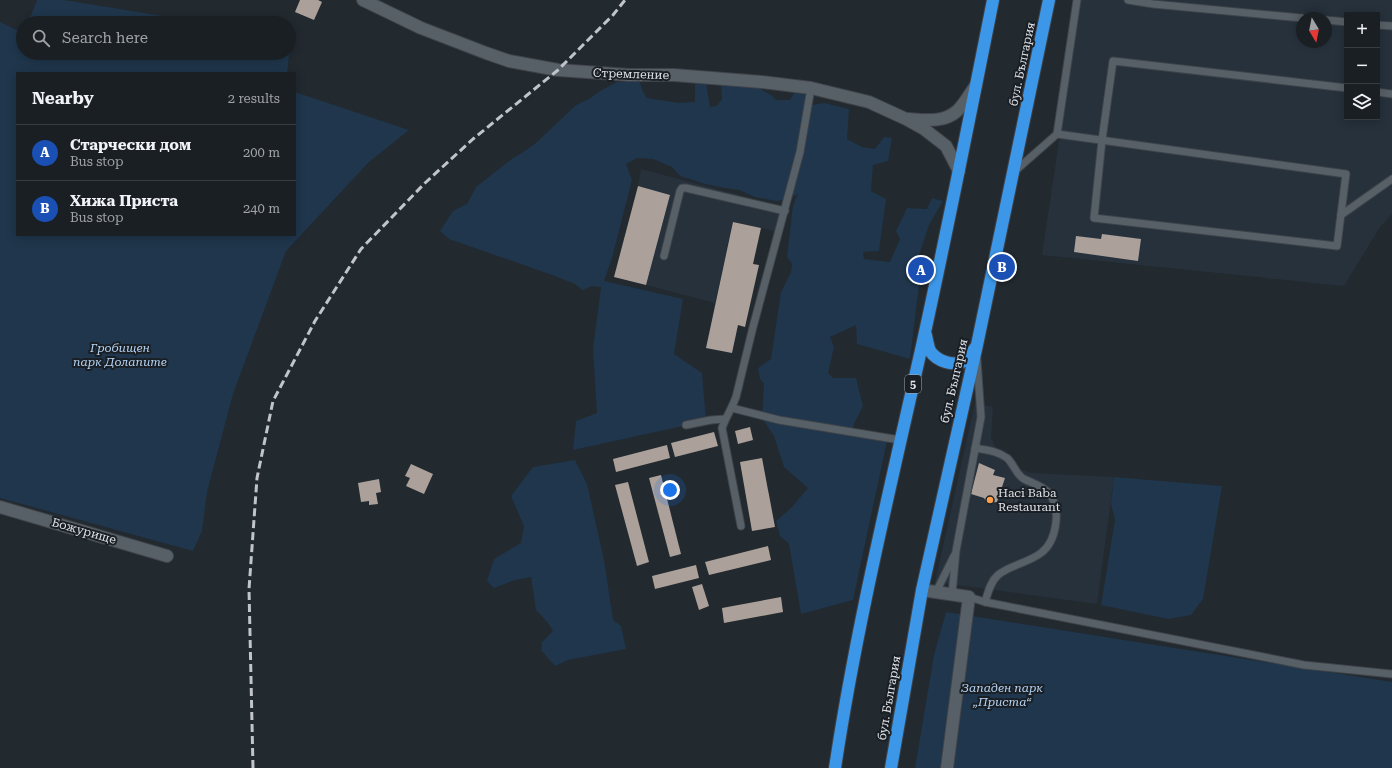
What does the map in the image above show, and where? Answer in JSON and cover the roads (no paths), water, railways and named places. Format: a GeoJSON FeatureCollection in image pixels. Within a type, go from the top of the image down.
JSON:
{"type":"FeatureCollection","features":[{"type":"Feature","properties":{"kind":"highway","name":"5"},"geometry":{"type":"LineString","coordinates":[[835,768],[848,684],[878,538],[925,332],[993,0]]}},
{"type":"Feature","properties":{"kind":"highway","name":"бул. България"},"geometry":{"type":"LineString","coordinates":[[891,768],[922,590],[977,346],[1049,0]]}},
{"type":"Feature","properties":{"kind":"highway"},"geometry":{"type":"LineString","coordinates":[[925,332],[930,350],[935,357],[949,363],[958,363],[965,360],[977,346]]}},
{"type":"Feature","properties":{"kind":"street","name":"Стремление"},"geometry":{"type":"LineString","coordinates":[[363,0],[421,28],[486,53],[544,68],[629,75],[674,75],[762,82],[811,88],[869,102],[924,129],[946,146],[959,171]]}},
{"type":"Feature","properties":{"kind":"street"},"geometry":{"type":"LineString","coordinates":[[906,119],[934,120],[958,111],[976,85]]}},
{"type":"Feature","properties":{"kind":"street","name":"Божурище"},"geometry":{"type":"LineString","coordinates":[[0,507],[167,556]]}},
{"type":"Feature","properties":{"kind":"street"},"geometry":{"type":"LineString","coordinates":[[922,590],[969,597],[947,768]]}},
{"type":"Feature","properties":{"kind":"lane"},"geometry":{"type":"LineString","coordinates":[[1013,173],[1057,134],[1077,0]]}},
{"type":"Feature","properties":{"kind":"lane"},"geometry":{"type":"LineString","coordinates":[[1128,0],[1153,4],[1296,17]]}},
{"type":"Feature","properties":{"kind":"lane"},"geometry":{"type":"LineString","coordinates":[[1332,21],[1344,22]]}},
{"type":"Feature","properties":{"kind":"lane"},"geometry":{"type":"LineString","coordinates":[[1380,25],[1392,26]]}},
{"type":"Feature","properties":{"kind":"lane"},"geometry":{"type":"LineString","coordinates":[[1057,134],[1102,140],[1346,174],[1337,246],[1094,218],[1102,140],[1113,61],[1344,88]]}},
{"type":"Feature","properties":{"kind":"lane"},"geometry":{"type":"LineString","coordinates":[[741,526],[722,428],[736,397],[753,327],[785,211],[800,152],[811,88]]}},
{"type":"Feature","properties":{"kind":"lane"},"geometry":{"type":"LineString","coordinates":[[1380,92],[1392,94]]}},
{"type":"Feature","properties":{"kind":"lane"},"geometry":{"type":"LineString","coordinates":[[1341,215],[1392,179]]}},
{"type":"Feature","properties":{"kind":"lane"},"geometry":{"type":"LineString","coordinates":[[664,256],[682,188],[785,211]]}},
{"type":"Feature","properties":{"kind":"lane"},"geometry":{"type":"LineString","coordinates":[[952,594],[956,551],[981,417],[977,346]]}},
{"type":"Feature","properties":{"kind":"lane"},"geometry":{"type":"LineString","coordinates":[[732,408],[779,420],[900,440]]}},
{"type":"Feature","properties":{"kind":"lane"},"geometry":{"type":"LineString","coordinates":[[686,425],[725,419]]}},
{"type":"Feature","properties":{"kind":"lane"},"geometry":{"type":"LineString","coordinates":[[975,448],[997,453],[1008,459],[1022,478],[1048,492],[1056,506],[1056,524],[1052,540],[1041,553],[1011,567],[997,576],[990,585],[985,602]]}},
{"type":"Feature","properties":{"kind":"lane"},"geometry":{"type":"LineString","coordinates":[[936,592],[956,551]]}},
{"type":"Feature","properties":{"kind":"lane"},"geometry":{"type":"LineString","coordinates":[[969,597],[985,602],[1304,665],[1392,674]]}},
{"type":"Feature","properties":{"kind":"railway"},"geometry":{"type":"LineString","coordinates":[[253,768],[249,589],[257,478],[273,401],[315,321],[361,249],[425,183],[473,139],[558,70],[613,15],[625,0]]}},
{"type":"Feature","properties":{"kind":"place","name":"Хижа Приста"},"geometry":{"type":"Point","coordinates":[1002,267]}},
{"type":"Feature","properties":{"kind":"place","name":"Старчески дом"},"geometry":{"type":"Point","coordinates":[921,270]}},
{"type":"Feature","properties":{"kind":"place","name":"Haci Baba Restaurant"},"geometry":{"type":"Point","coordinates":[990,500]}},
{"type":"Feature","properties":{"kind":"park label","name":"Гробищен парк Долапите"},"geometry":{"type":"Point","coordinates":[120,355]}},
{"type":"Feature","properties":{"kind":"park label","name":"Западен парк „Приста“"},"geometry":{"type":"Point","coordinates":[1002,695]}}]}
